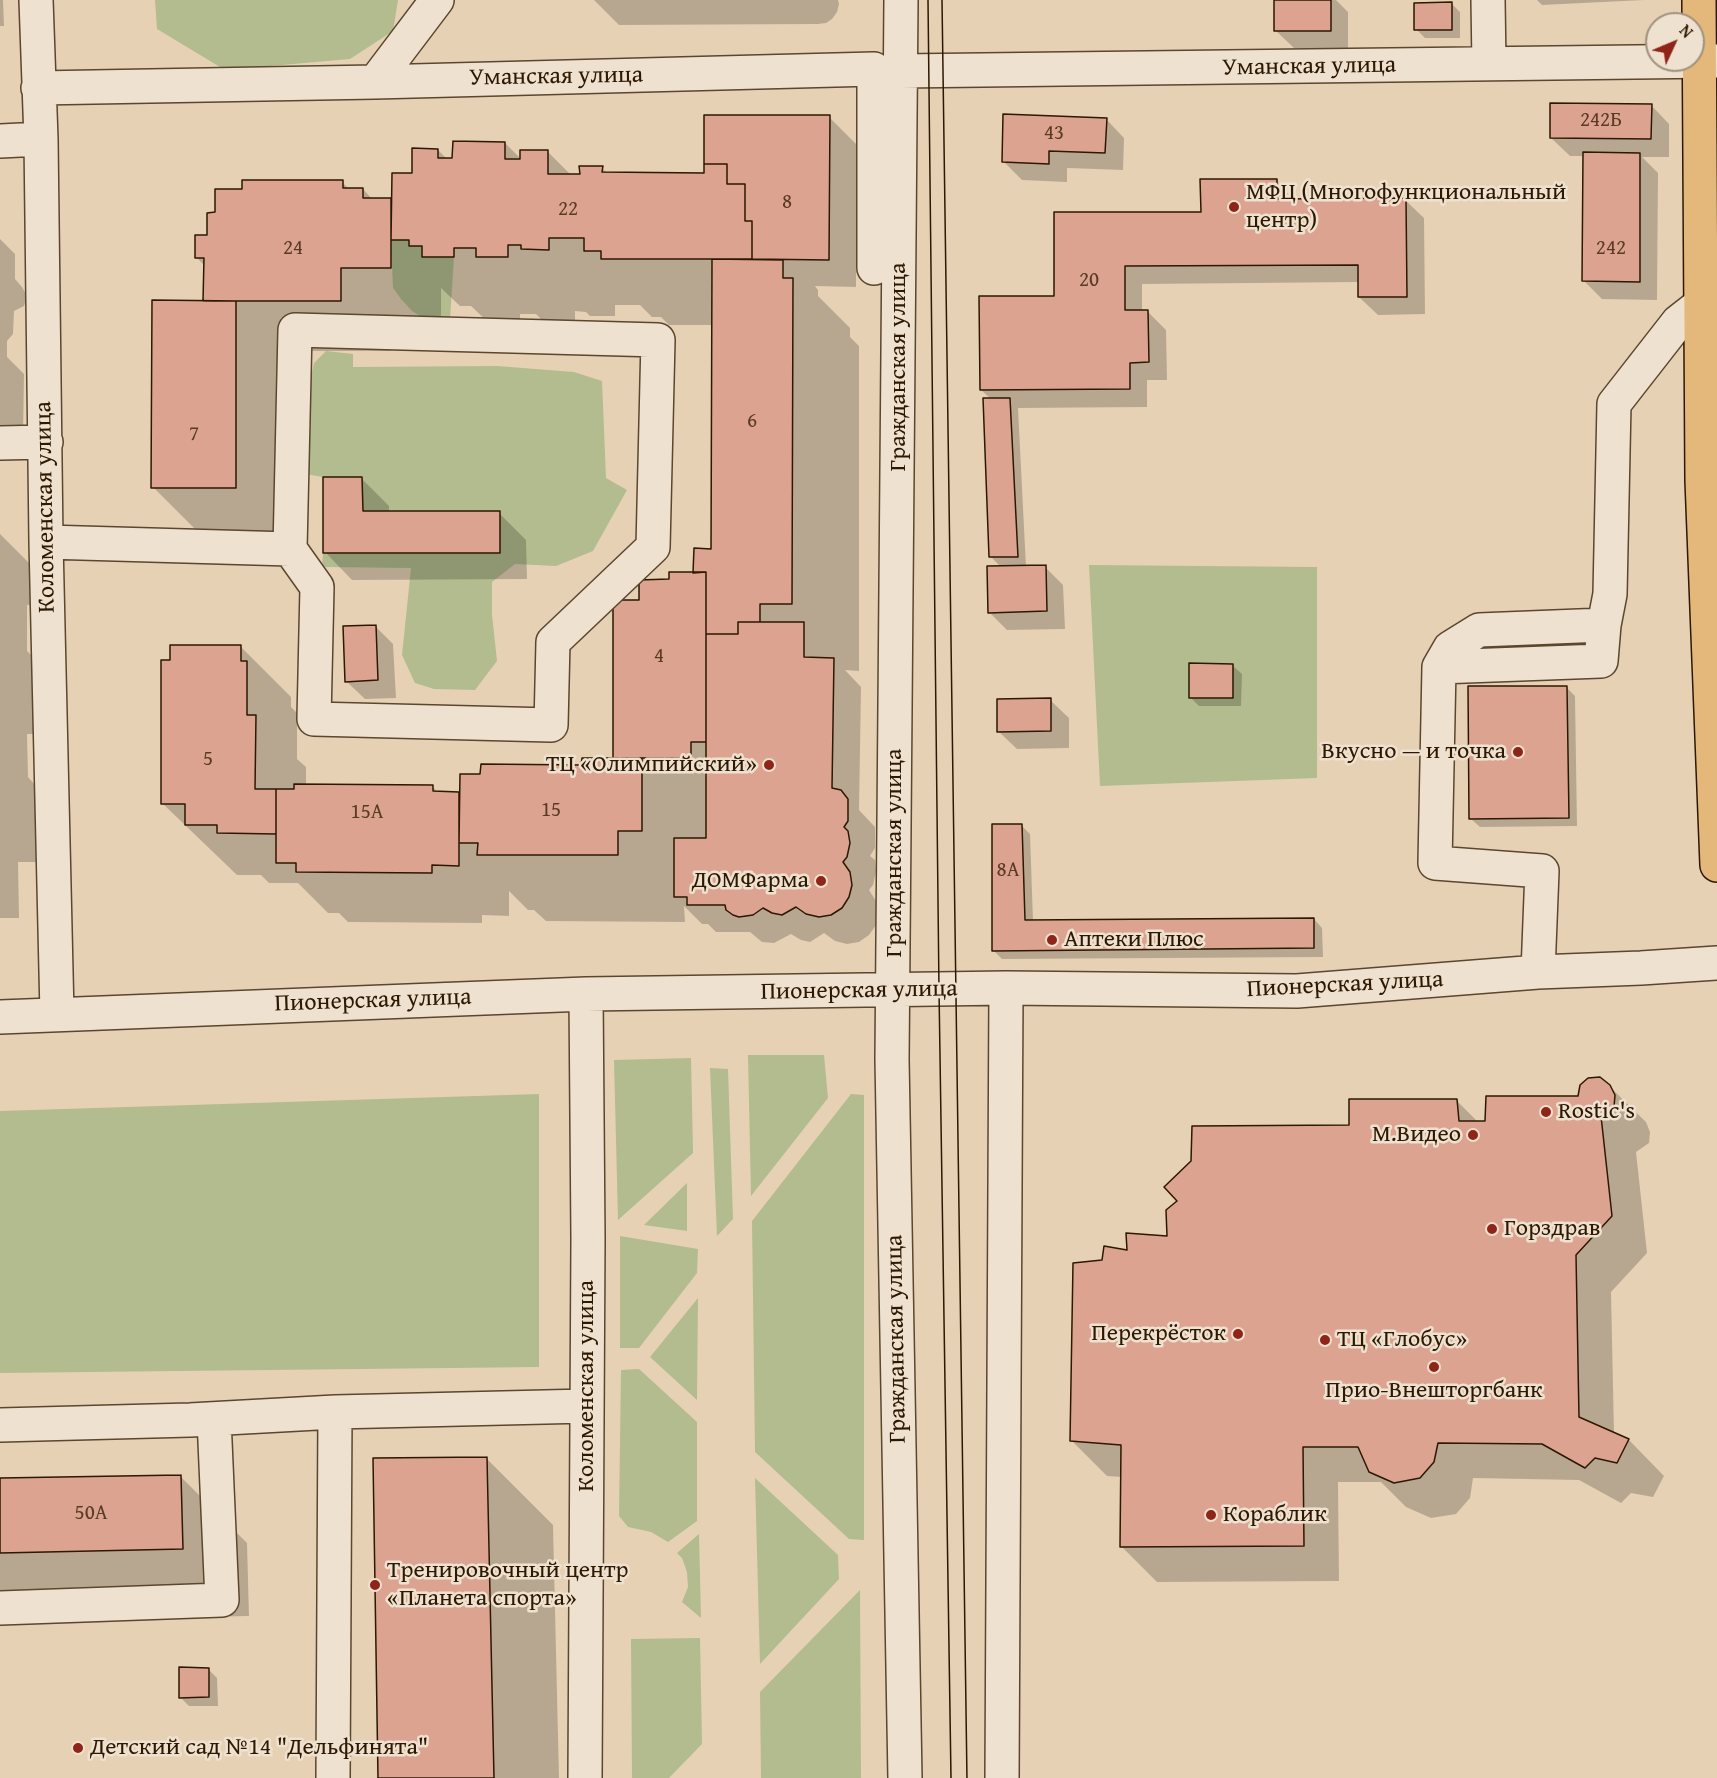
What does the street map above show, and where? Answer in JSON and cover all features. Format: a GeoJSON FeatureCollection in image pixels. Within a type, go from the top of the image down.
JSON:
{"type":"FeatureCollection","features":[{"type":"Feature","properties":{"kind":"main road"},"geometry":{"type":"LineString","coordinates":[[1699,0],[1708,61],[1701,304],[1702,480],[1717,865]]}},
{"type":"Feature","properties":{"kind":"street","name":"Коломенская улица"},"geometry":{"type":"LineString","coordinates":[[36,0],[41,139],[46,542],[57,1014]]}},
{"type":"Feature","properties":{"kind":"street"},"geometry":{"type":"LineString","coordinates":[[375,82],[437,0]]}},
{"type":"Feature","properties":{"kind":"street","name":"Гражданская улица"},"geometry":{"type":"LineString","coordinates":[[901,0],[892,1059],[905,1778]]}},
{"type":"Feature","properties":{"kind":"street"},"geometry":{"type":"LineString","coordinates":[[1488,0],[1489,64]]}},
{"type":"Feature","properties":{"kind":"street","name":"Уманская улица"},"geometry":{"type":"LineString","coordinates":[[901,71],[1708,61]]}},
{"type":"Feature","properties":{"kind":"street","name":"Уманская улица"},"geometry":{"type":"LineString","coordinates":[[38,88],[874,69],[874,268]]}},
{"type":"Feature","properties":{"kind":"street"},"geometry":{"type":"LineString","coordinates":[[0,141],[41,139]]}},
{"type":"Feature","properties":{"kind":"street"},"geometry":{"type":"LineString","coordinates":[[1538,972],[1542,871],[1435,863],[1439,668],[1450,648],[1479,630],[1604,625],[1610,594],[1614,404],[1678,322],[1701,304]]}},
{"type":"Feature","properties":{"kind":"street"},"geometry":{"type":"LineString","coordinates":[[295,330],[658,340],[653,547],[553,642],[551,725],[314,719],[317,587],[290,549],[295,330]]}},
{"type":"Feature","properties":{"kind":"street"},"geometry":{"type":"LineString","coordinates":[[0,443],[46,442]]}},
{"type":"Feature","properties":{"kind":"street"},"geometry":{"type":"LineString","coordinates":[[46,542],[290,549]]}},
{"type":"Feature","properties":{"kind":"street","name":"Пионерская улица"},"geometry":{"type":"LineString","coordinates":[[0,1017],[586,994],[1006,988],[1297,991],[1538,972],[1641,969],[1717,963]]}},
{"type":"Feature","properties":{"kind":"street"},"geometry":{"type":"LineString","coordinates":[[1002,1778],[1006,988]]}},
{"type":"Feature","properties":{"kind":"street","name":"Коломенская улица"},"geometry":{"type":"LineString","coordinates":[[585,1778],[588,1239],[586,994]]}},
{"type":"Feature","properties":{"kind":"street"},"geometry":{"type":"LineString","coordinates":[[0,1425],[214,1419],[335,1412],[587,1406]]}},
{"type":"Feature","properties":{"kind":"street"},"geometry":{"type":"LineString","coordinates":[[333,1778],[335,1412]]}},
{"type":"Feature","properties":{"kind":"street"},"geometry":{"type":"LineString","coordinates":[[0,1608],[222,1600],[214,1419]]}},
{"type":"Feature","properties":{"kind":"green space"},"geometry":{"type":"Polygon","coordinates":[[[155,0],[398,0],[393,31],[350,59],[225,70],[157,29],[155,0]]]}},
{"type":"Feature","properties":{"kind":"green space"},"geometry":{"type":"Polygon","coordinates":[[[391,240],[409,240],[409,246],[422,246],[422,257],[454,257],[450,319],[427,320],[412,311],[401,299],[393,288],[391,240]]]}},
{"type":"Feature","properties":{"kind":"green space"},"geometry":{"type":"Polygon","coordinates":[[[326,351],[353,354],[353,367],[497,366],[574,372],[602,381],[606,478],[627,490],[593,551],[556,566],[515,564],[492,582],[492,615],[497,661],[475,690],[434,689],[415,683],[402,655],[411,568],[322,567],[323,553],[500,511],[363,511],[362,477],[323,477],[305,474],[308,391],[314,363],[326,351]]]}},
{"type":"Feature","properties":{"kind":"green space"},"geometry":{"type":"Polygon","coordinates":[[[1089,565],[1317,567],[1317,778],[1100,786],[1089,565]]]}},
{"type":"Feature","properties":{"kind":"green space"},"geometry":{"type":"Polygon","coordinates":[[[748,1055],[824,1055],[828,1098],[751,1196],[748,1055]]]}},
{"type":"Feature","properties":{"kind":"green space"},"geometry":{"type":"Polygon","coordinates":[[[691,1058],[693,1153],[618,1220],[614,1060],[691,1058]]]}},
{"type":"Feature","properties":{"kind":"green space"},"geometry":{"type":"Polygon","coordinates":[[[710,1068],[728,1069],[733,1219],[717,1236],[710,1068]]]}},
{"type":"Feature","properties":{"kind":"green space"},"geometry":{"type":"Polygon","coordinates":[[[539,1094],[539,1367],[0,1373],[0,1111],[539,1094]]]}},
{"type":"Feature","properties":{"kind":"green space"},"geometry":{"type":"Polygon","coordinates":[[[851,1094],[864,1095],[864,1540],[849,1539],[755,1452],[752,1221],[851,1094]]]}},
{"type":"Feature","properties":{"kind":"green space"},"geometry":{"type":"Polygon","coordinates":[[[687,1183],[687,1231],[644,1225],[687,1183]]]}},
{"type":"Feature","properties":{"kind":"green space"},"geometry":{"type":"Polygon","coordinates":[[[620,1236],[698,1249],[697,1273],[639,1348],[620,1348],[620,1236]]]}},
{"type":"Feature","properties":{"kind":"green space"},"geometry":{"type":"Polygon","coordinates":[[[698,1298],[697,1400],[650,1357],[698,1298]]]}},
{"type":"Feature","properties":{"kind":"green space"},"geometry":{"type":"Polygon","coordinates":[[[639,1369],[697,1422],[697,1521],[668,1542],[651,1532],[628,1527],[619,1516],[621,1370],[639,1369]]]}},
{"type":"Feature","properties":{"kind":"green space"},"geometry":{"type":"Polygon","coordinates":[[[755,1478],[838,1555],[839,1579],[760,1664],[755,1478]]]}},
{"type":"Feature","properties":{"kind":"green space"},"geometry":{"type":"Polygon","coordinates":[[[699,1534],[701,1618],[682,1602],[688,1587],[687,1572],[682,1558],[677,1553],[699,1534]]]}},
{"type":"Feature","properties":{"kind":"green space"},"geometry":{"type":"Polygon","coordinates":[[[860,1590],[861,1778],[761,1778],[760,1692],[860,1590]]]}},
{"type":"Feature","properties":{"kind":"green space"},"geometry":{"type":"Polygon","coordinates":[[[700,1638],[702,1744],[669,1778],[632,1778],[631,1639],[700,1638]]]}},
{"type":"Feature","properties":{"kind":"building"},"geometry":{"type":"Polygon","coordinates":[[[1274,0],[1331,0],[1331,31],[1274,31],[1274,0]]]}},
{"type":"Feature","properties":{"kind":"building"},"geometry":{"type":"Polygon","coordinates":[[[1452,2],[1452,30],[1414,30],[1414,3],[1452,2]]]}},
{"type":"Feature","properties":{"kind":"building"},"geometry":{"type":"Polygon","coordinates":[[[1550,103],[1652,104],[1651,139],[1550,138],[1550,103]]]}},
{"type":"Feature","properties":{"kind":"building"},"geometry":{"type":"Polygon","coordinates":[[[1003,114],[1107,118],[1105,153],[1049,151],[1049,164],[1002,162],[1003,114]]]}},
{"type":"Feature","properties":{"kind":"building"},"geometry":{"type":"Polygon","coordinates":[[[704,115],[830,115],[829,260],[752,259],[752,221],[745,221],[745,184],[727,184],[727,164],[704,164],[704,115]]]}},
{"type":"Feature","properties":{"kind":"building"},"geometry":{"type":"Polygon","coordinates":[[[453,141],[505,142],[505,159],[520,159],[520,150],[548,150],[548,174],[580,174],[579,166],[603,166],[602,172],[704,173],[704,164],[727,164],[727,184],[745,184],[745,221],[752,221],[752,259],[601,259],[601,251],[584,251],[584,238],[549,238],[549,250],[521,249],[521,245],[508,245],[508,257],[476,257],[476,248],[454,248],[454,257],[422,257],[422,246],[409,246],[409,240],[391,240],[392,173],[412,173],[412,148],[438,149],[438,158],[452,158],[453,141]]]}},
{"type":"Feature","properties":{"kind":"building"},"geometry":{"type":"Polygon","coordinates":[[[1583,152],[1640,153],[1640,282],[1582,281],[1583,152]]]}},
{"type":"Feature","properties":{"kind":"building"},"geometry":{"type":"Polygon","coordinates":[[[1200,179],[1277,179],[1277,199],[1406,198],[1407,297],[1358,297],[1358,265],[1125,266],[1125,310],[1148,310],[1149,362],[1130,363],[1130,389],[980,390],[979,296],[1054,296],[1054,212],[1201,212],[1200,179]]]}},
{"type":"Feature","properties":{"kind":"building"},"geometry":{"type":"Polygon","coordinates":[[[242,180],[343,180],[343,188],[363,188],[363,198],[391,198],[391,268],[341,268],[341,301],[203,301],[204,258],[195,258],[195,235],[207,235],[207,213],[215,212],[215,189],[242,189],[242,180]]]}},
{"type":"Feature","properties":{"kind":"building"},"geometry":{"type":"Polygon","coordinates":[[[712,259],[783,260],[783,278],[793,278],[792,604],[760,604],[760,622],[738,622],[738,634],[706,634],[706,572],[693,573],[694,548],[711,549],[712,259]]]}},
{"type":"Feature","properties":{"kind":"building"},"geometry":{"type":"Polygon","coordinates":[[[152,300],[236,301],[236,488],[151,488],[152,300]]]}},
{"type":"Feature","properties":{"kind":"building"},"geometry":{"type":"Polygon","coordinates":[[[983,398],[1010,398],[1018,557],[989,557],[983,398]]]}},
{"type":"Feature","properties":{"kind":"building"},"geometry":{"type":"Polygon","coordinates":[[[323,477],[362,477],[363,511],[500,511],[500,553],[323,553],[323,477]]]}},
{"type":"Feature","properties":{"kind":"building"},"geometry":{"type":"Polygon","coordinates":[[[1046,565],[1047,611],[988,613],[987,566],[1046,565]]]}},
{"type":"Feature","properties":{"kind":"building"},"geometry":{"type":"Polygon","coordinates":[[[669,572],[706,572],[706,742],[691,742],[691,758],[613,758],[613,600],[639,600],[639,580],[669,579],[669,572]]]}},
{"type":"Feature","properties":{"kind":"building","name":"ТЦ «Олимпийский»"},"geometry":{"type":"Polygon","coordinates":[[[738,622],[804,622],[804,657],[834,658],[832,788],[841,790],[848,799],[848,821],[844,827],[848,831],[850,843],[847,857],[843,862],[850,872],[852,885],[849,897],[842,908],[831,915],[819,917],[806,914],[796,907],[782,915],[763,908],[753,915],[739,917],[726,910],[725,905],[687,905],[687,897],[674,897],[674,838],[706,838],[706,634],[738,634],[738,622]]]}},
{"type":"Feature","properties":{"kind":"building"},"geometry":{"type":"Polygon","coordinates":[[[376,625],[378,680],[345,682],[343,626],[376,625]]]}},
{"type":"Feature","properties":{"kind":"building"},"geometry":{"type":"Polygon","coordinates":[[[170,645],[241,645],[241,661],[247,661],[247,715],[256,715],[255,789],[276,789],[276,834],[217,833],[217,825],[185,825],[185,804],[161,804],[161,660],[170,660],[170,645]]]}},
{"type":"Feature","properties":{"kind":"building"},"geometry":{"type":"Polygon","coordinates":[[[1189,663],[1233,664],[1233,698],[1189,698],[1189,663]]]}},
{"type":"Feature","properties":{"kind":"building","name":"Вкусно — и точка"},"geometry":{"type":"Polygon","coordinates":[[[1468,686],[1567,686],[1569,818],[1469,819],[1468,686]]]}},
{"type":"Feature","properties":{"kind":"building"},"geometry":{"type":"Polygon","coordinates":[[[1051,698],[1051,731],[997,732],[997,699],[1051,698]]]}},
{"type":"Feature","properties":{"kind":"building"},"geometry":{"type":"Polygon","coordinates":[[[582,758],[642,758],[642,831],[618,831],[618,855],[477,855],[478,843],[459,843],[460,774],[480,774],[481,764],[581,765],[582,758]]]}},
{"type":"Feature","properties":{"kind":"building"},"geometry":{"type":"Polygon","coordinates":[[[294,784],[433,785],[433,791],[459,792],[459,866],[432,865],[432,873],[296,872],[296,863],[276,863],[276,789],[294,789],[294,784]]]}},
{"type":"Feature","properties":{"kind":"building"},"geometry":{"type":"Polygon","coordinates":[[[992,824],[1022,824],[1025,920],[1314,918],[1314,948],[992,951],[992,824]]]}},
{"type":"Feature","properties":{"kind":"building","name":"ТЦ «Глобус»"},"geometry":{"type":"Polygon","coordinates":[[[1600,1077],[1610,1085],[1615,1095],[1614,1107],[1601,1116],[1612,1216],[1576,1255],[1579,1417],[1629,1439],[1617,1463],[1595,1458],[1585,1468],[1542,1444],[1438,1443],[1434,1462],[1420,1478],[1394,1483],[1369,1472],[1358,1447],[1303,1447],[1304,1546],[1120,1547],[1121,1445],[1070,1441],[1073,1263],[1102,1260],[1104,1246],[1127,1250],[1126,1233],[1167,1236],[1166,1210],[1177,1201],[1164,1187],[1191,1161],[1192,1126],[1349,1125],[1349,1099],[1457,1099],[1459,1121],[1485,1121],[1486,1096],[1578,1096],[1580,1085],[1588,1078],[1600,1077]]]}},
{"type":"Feature","properties":{"kind":"building"},"geometry":{"type":"Polygon","coordinates":[[[487,1457],[494,1778],[378,1778],[373,1458],[487,1457]]]}},
{"type":"Feature","properties":{"kind":"building"},"geometry":{"type":"Polygon","coordinates":[[[181,1475],[183,1549],[0,1553],[0,1478],[181,1475]]]}},
{"type":"Feature","properties":{"kind":"building"},"geometry":{"type":"Polygon","coordinates":[[[179,1667],[209,1668],[209,1697],[179,1698],[179,1667]]]}},
{"type":"Feature","properties":{"kind":"tram line"},"geometry":{"type":"LineString","coordinates":[[928,0],[939,990],[951,1778]]}},
{"type":"Feature","properties":{"kind":"tram line"},"geometry":{"type":"LineString","coordinates":[[942,0],[967,1778]]}},
{"type":"Feature","properties":{"kind":"place","name":"МФЦ (Многофункциональный центр)"},"geometry":{"type":"Point","coordinates":[1234,207]}},
{"type":"Feature","properties":{"kind":"place","name":"Вкусно — и точка"},"geometry":{"type":"Point","coordinates":[1518,752]}},
{"type":"Feature","properties":{"kind":"place","name":"ТЦ «Олимпийский»"},"geometry":{"type":"Point","coordinates":[769,765]}},
{"type":"Feature","properties":{"kind":"place","name":"ДОМФарма"},"geometry":{"type":"Point","coordinates":[821,881]}},
{"type":"Feature","properties":{"kind":"place","name":"Аптеки Плюс"},"geometry":{"type":"Point","coordinates":[1052,940]}},
{"type":"Feature","properties":{"kind":"place","name":"Rostic's"},"geometry":{"type":"Point","coordinates":[1546,1112]}},
{"type":"Feature","properties":{"kind":"place","name":"М.Видео"},"geometry":{"type":"Point","coordinates":[1473,1135]}},
{"type":"Feature","properties":{"kind":"place","name":"Горздрав"},"geometry":{"type":"Point","coordinates":[1492,1229]}},
{"type":"Feature","properties":{"kind":"place","name":"Перекрёсток"},"geometry":{"type":"Point","coordinates":[1238,1334]}},
{"type":"Feature","properties":{"kind":"place","name":"ТЦ «Глобус»"},"geometry":{"type":"Point","coordinates":[1325,1340]}},
{"type":"Feature","properties":{"kind":"place","name":"Прио-Внешторгбанк"},"geometry":{"type":"Point","coordinates":[1434,1367]}},
{"type":"Feature","properties":{"kind":"place","name":"Кораблик"},"geometry":{"type":"Point","coordinates":[1211,1515]}},
{"type":"Feature","properties":{"kind":"place","name":"Тренировочный центр «Планета спорта»"},"geometry":{"type":"Point","coordinates":[375,1585]}},
{"type":"Feature","properties":{"kind":"place","name":"Детский сад №14 \"Дельфинята\""},"geometry":{"type":"Point","coordinates":[78,1748]}}]}
